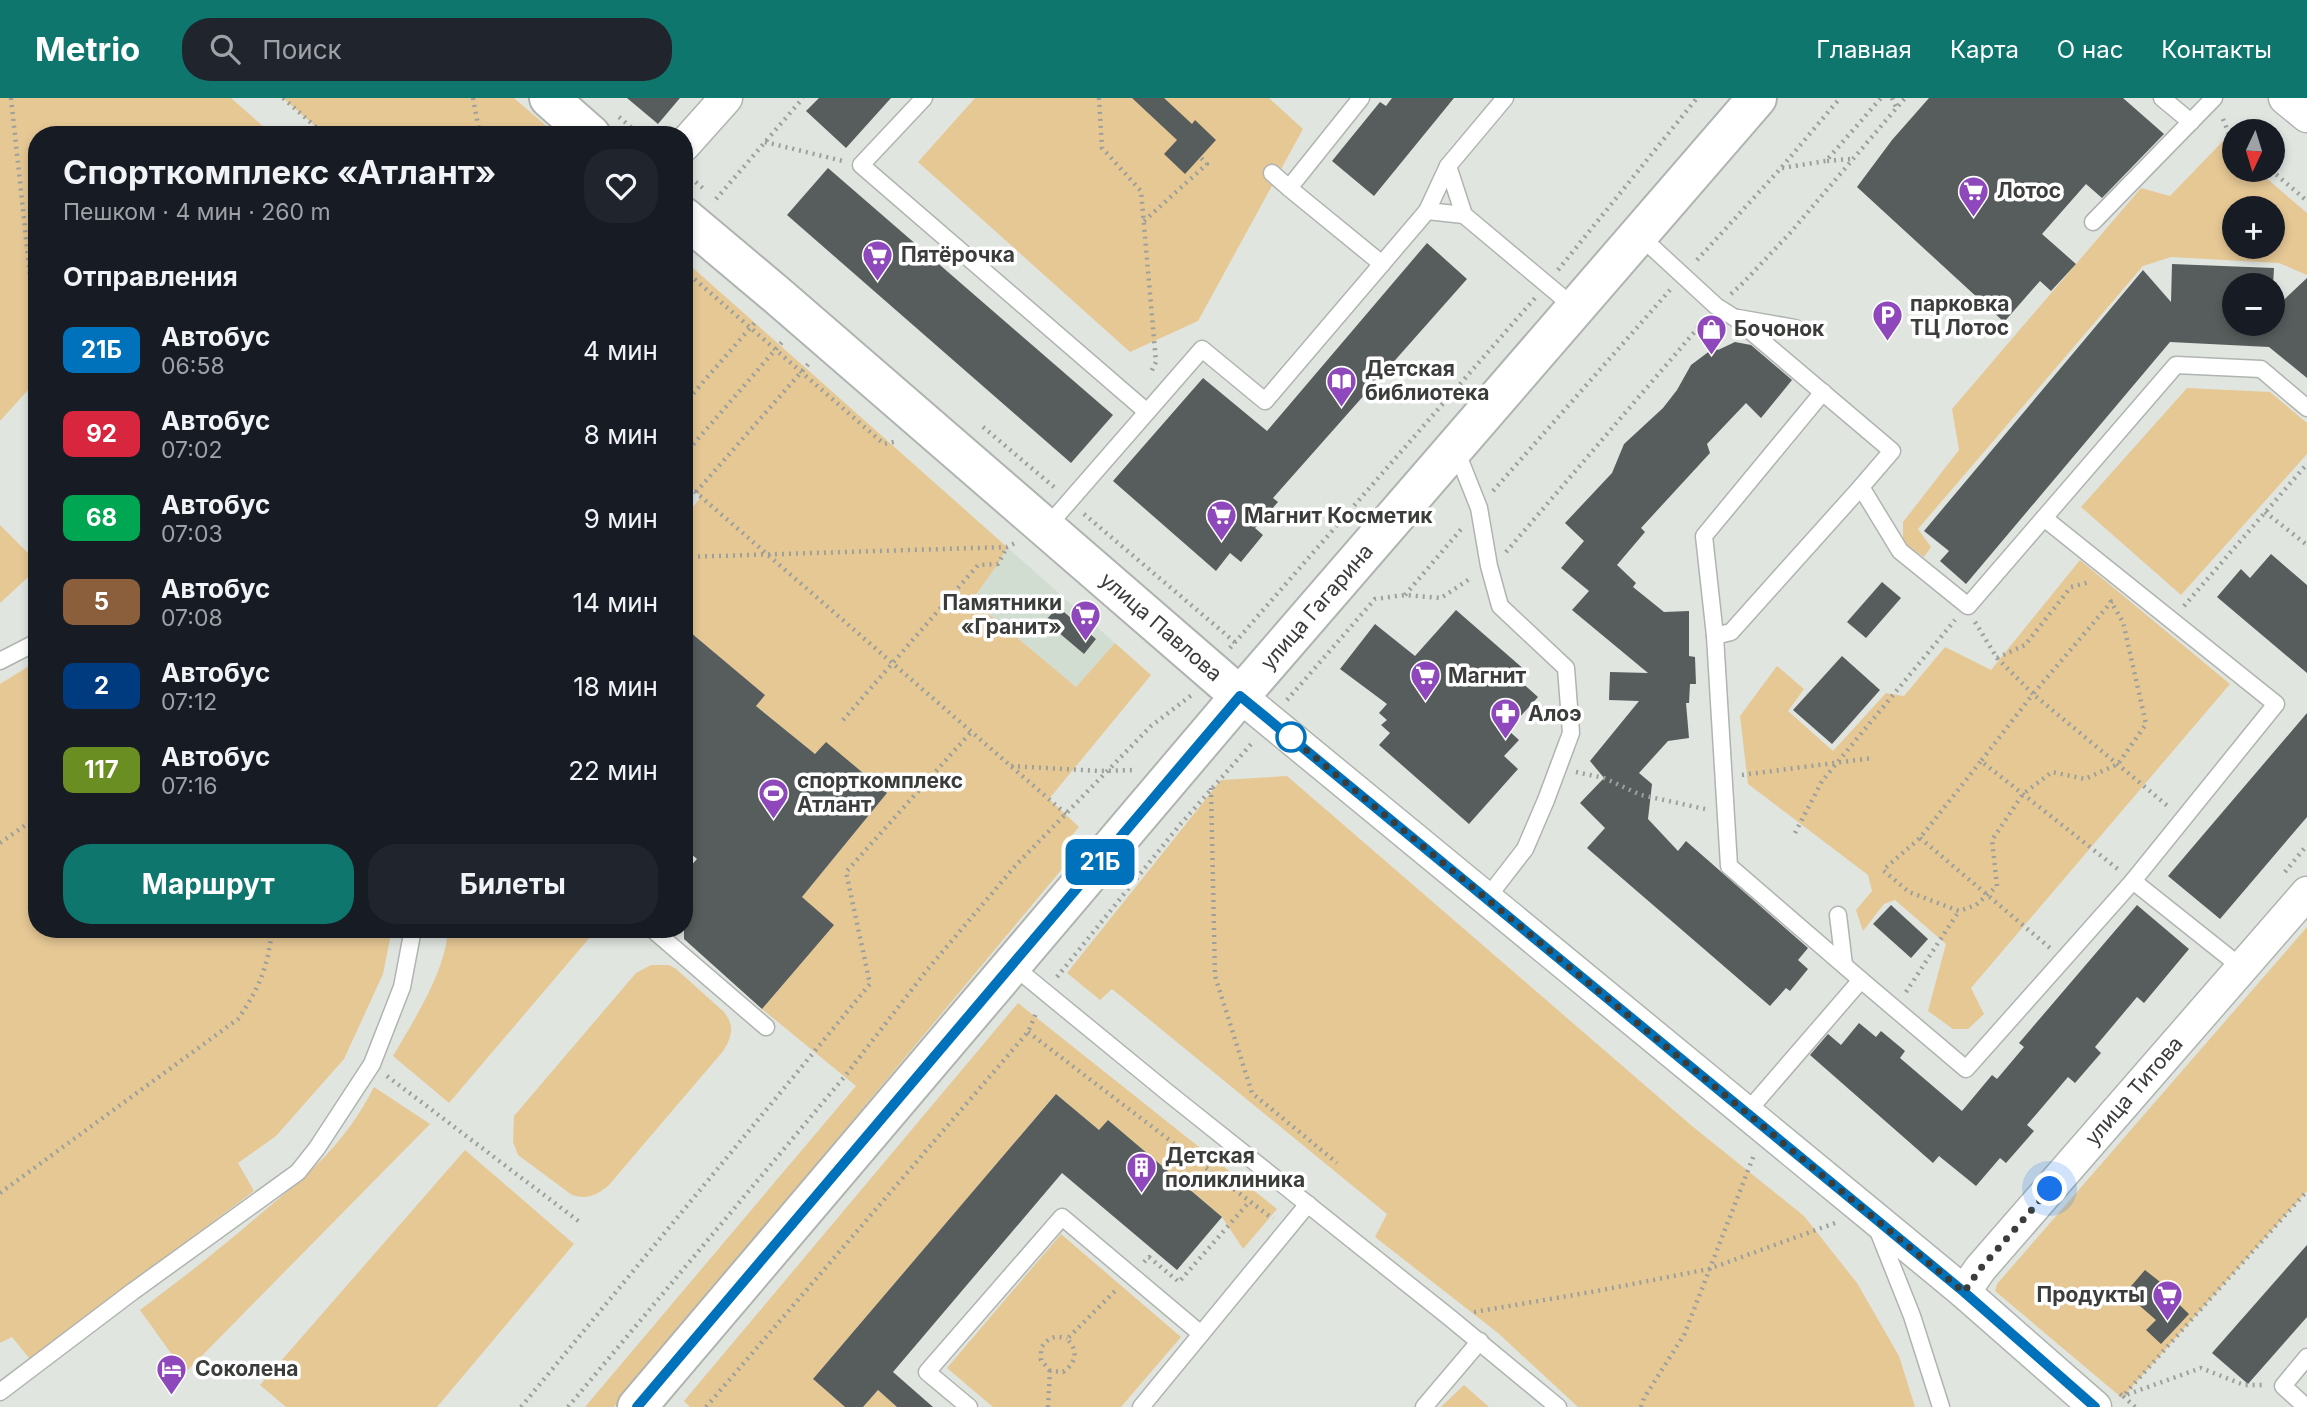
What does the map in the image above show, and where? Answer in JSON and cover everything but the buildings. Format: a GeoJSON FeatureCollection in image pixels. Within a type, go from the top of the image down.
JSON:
{"type":"FeatureCollection","features":[{"type":"Feature","properties":{"kind":"main road","name":"улица Гагарина"},"geometry":{"type":"LineString","coordinates":[[636,1407],[1240,696],[1757,98]]}},
{"type":"Feature","properties":{"kind":"main road"},"geometry":{"type":"LineString","coordinates":[[553,99],[577,126]]}},
{"type":"Feature","properties":{"kind":"main road","name":"улица Павлова"},"geometry":{"type":"LineString","coordinates":[[700,208],[804,318],[1046,528],[1207,678],[1240,696]]}},
{"type":"Feature","properties":{"kind":"street"},"geometry":{"type":"LineString","coordinates":[[693,135],[726,98]]}},
{"type":"Feature","properties":{"kind":"street"},"geometry":{"type":"LineString","coordinates":[[2285,98],[2307,116]]}},
{"type":"Feature","properties":{"kind":"street","name":"улица Павлова"},"geometry":{"type":"LineString","coordinates":[[1240,696],[1265,727],[1486,898],[1964,1292],[2111,1398]]}},
{"type":"Feature","properties":{"kind":"street","name":"улица Титова"},"geometry":{"type":"LineString","coordinates":[[1964,1292],[1980,1269],[2307,892]]}},
{"type":"Feature","properties":{"kind":"lane"},"geometry":{"type":"LineString","coordinates":[[924,98],[861,165],[1141,408]]}},
{"type":"Feature","properties":{"kind":"lane"},"geometry":{"type":"LineString","coordinates":[[1289,188],[1361,98]]}},
{"type":"Feature","properties":{"kind":"lane"},"geometry":{"type":"LineString","coordinates":[[1046,528],[1141,408],[1202,349],[1265,401],[1427,211],[1448,166],[1504,98]]}},
{"type":"Feature","properties":{"kind":"lane"},"geometry":{"type":"LineString","coordinates":[[2162,98],[2191,122]]}},
{"type":"Feature","properties":{"kind":"lane"},"geometry":{"type":"LineString","coordinates":[[2093,222],[2214,98]]}},
{"type":"Feature","properties":{"kind":"lane"},"geometry":{"type":"LineString","coordinates":[[1448,166],[1464,215],[1575,308]]}},
{"type":"Feature","properties":{"kind":"lane"},"geometry":{"type":"LineString","coordinates":[[1272,173],[1382,264]]}},
{"type":"Feature","properties":{"kind":"lane"},"geometry":{"type":"LineString","coordinates":[[1427,211],[1464,215]]}},
{"type":"Feature","properties":{"kind":"lane"},"geometry":{"type":"LineString","coordinates":[[1640,236],[1717,306],[1735,318],[1892,451],[1731,632],[1715,636]]}},
{"type":"Feature","properties":{"kind":"lane"},"geometry":{"type":"LineString","coordinates":[[1735,318],[1795,328]]}},
{"type":"Feature","properties":{"kind":"lane"},"geometry":{"type":"LineString","coordinates":[[1861,487],[1900,551],[1970,611],[2044,518],[2176,365],[2261,369],[2307,408]]}},
{"type":"Feature","properties":{"kind":"lane"},"geometry":{"type":"LineString","coordinates":[[1823,392],[1704,536],[1715,636],[1729,866],[1966,1069],[2133,881],[2276,704],[2044,518]]}},
{"type":"Feature","properties":{"kind":"lane"},"geometry":{"type":"LineString","coordinates":[[1455,447],[1479,508],[1489,566],[1500,606],[1566,668],[1571,733],[1525,849],[1486,898]]}},
{"type":"Feature","properties":{"kind":"lane"},"geometry":{"type":"LineString","coordinates":[[0,661],[28,647]]}},
{"type":"Feature","properties":{"kind":"lane"},"geometry":{"type":"LineString","coordinates":[[2133,881],[2241,967]]}},
{"type":"Feature","properties":{"kind":"lane"},"geometry":{"type":"LineString","coordinates":[[1838,915],[1844,965]]}},
{"type":"Feature","properties":{"kind":"lane"},"geometry":{"type":"LineString","coordinates":[[0,1392],[298,1171],[317,1148],[372,1065],[402,987],[411,938]]}},
{"type":"Feature","properties":{"kind":"lane"},"geometry":{"type":"LineString","coordinates":[[662,938],[766,1027]]}},
{"type":"Feature","properties":{"kind":"lane"},"geometry":{"type":"LineString","coordinates":[[1012,965],[1480,1341],[1558,1407]]}},
{"type":"Feature","properties":{"kind":"lane"},"geometry":{"type":"LineString","coordinates":[[1747,1112],[1861,980]]}},
{"type":"Feature","properties":{"kind":"lane"},"geometry":{"type":"LineString","coordinates":[[1141,1407],[1308,1204]]}},
{"type":"Feature","properties":{"kind":"lane"},"geometry":{"type":"LineString","coordinates":[[1866,1211],[1912,1316],[1941,1407]]}},
{"type":"Feature","properties":{"kind":"lane"},"geometry":{"type":"LineString","coordinates":[[969,1407],[927,1372],[1062,1217],[1201,1334]]}},
{"type":"Feature","properties":{"kind":"lane"},"geometry":{"type":"LineString","coordinates":[[1424,1407],[1480,1341]]}},
{"type":"Feature","properties":{"kind":"lane"},"geometry":{"type":"LineString","coordinates":[[2306,1407],[2283,1385],[2307,1357]]}},
{"type":"Feature","properties":{"kind":"path"},"geometry":{"type":"LineString","coordinates":[[11,98],[28,257]]}},
{"type":"Feature","properties":{"kind":"path"},"geometry":{"type":"LineString","coordinates":[[283,98],[315,126]]}},
{"type":"Feature","properties":{"kind":"path"},"geometry":{"type":"LineString","coordinates":[[473,98],[478,126]]}},
{"type":"Feature","properties":{"kind":"path"},"geometry":{"type":"LineString","coordinates":[[700,208],[765,142],[803,98]]}},
{"type":"Feature","properties":{"kind":"path"},"geometry":{"type":"LineString","coordinates":[[1099,98],[1102,148],[1141,191],[1156,362],[1141,408]]}},
{"type":"Feature","properties":{"kind":"path"},"geometry":{"type":"LineString","coordinates":[[568,1407],[845,1076],[927,970],[1016,865],[1151,726],[1207,678],[1547,284],[1697,98]]}},
{"type":"Feature","properties":{"kind":"path"},"geometry":{"type":"LineString","coordinates":[[1405,595],[1840,98]]}},
{"type":"Feature","properties":{"kind":"path"},"geometry":{"type":"LineString","coordinates":[[1826,161],[1881,98]]}},
{"type":"Feature","properties":{"kind":"path"},"geometry":{"type":"LineString","coordinates":[[1892,98],[1896,108]]}},
{"type":"Feature","properties":{"kind":"path"},"geometry":{"type":"LineString","coordinates":[[706,1407],[1028,1032],[1046,992],[1063,968],[1211,787],[1375,599],[1405,595],[1441,598],[1500,559],[1717,306],[1743,284],[1790,233],[1905,98]]}},
{"type":"Feature","properties":{"kind":"path"},"geometry":{"type":"LineString","coordinates":[[765,142],[861,165]]}},
{"type":"Feature","properties":{"kind":"path"},"geometry":{"type":"LineString","coordinates":[[1144,222],[1207,164],[1200,158]]}},
{"type":"Feature","properties":{"kind":"path"},"geometry":{"type":"LineString","coordinates":[[1781,168],[1852,159]]}},
{"type":"Feature","properties":{"kind":"path"},"geometry":{"type":"LineString","coordinates":[[2285,182],[2307,201]]}},
{"type":"Feature","properties":{"kind":"path"},"geometry":{"type":"LineString","coordinates":[[693,278],[884,444],[905,440]]}},
{"type":"Feature","properties":{"kind":"path"},"geometry":{"type":"LineString","coordinates":[[693,394],[751,328],[804,318]]}},
{"type":"Feature","properties":{"kind":"path"},"geometry":{"type":"LineString","coordinates":[[693,445],[804,318]]}},
{"type":"Feature","properties":{"kind":"path"},"geometry":{"type":"LineString","coordinates":[[696,492],[801,371],[804,318]]}},
{"type":"Feature","properties":{"kind":"path"},"geometry":{"type":"LineString","coordinates":[[2172,621],[2307,464]]}},
{"type":"Feature","properties":{"kind":"path"},"geometry":{"type":"LineString","coordinates":[[693,490],[1066,814]]}},
{"type":"Feature","properties":{"kind":"path"},"geometry":{"type":"LineString","coordinates":[[2265,512],[2307,545]]}},
{"type":"Feature","properties":{"kind":"path"},"geometry":{"type":"LineString","coordinates":[[693,557],[1007,547],[1046,528]]}},
{"type":"Feature","properties":{"kind":"path"},"geometry":{"type":"LineString","coordinates":[[844,720],[978,565],[998,564],[1007,547]]}},
{"type":"Feature","properties":{"kind":"path"},"geometry":{"type":"LineString","coordinates":[[1959,911],[1909,892],[1883,870],[1920,838],[2033,694],[2111,601],[2120,580],[2089,582],[2071,587],[2025,645],[1997,657]]}},
{"type":"Feature","properties":{"kind":"path"},"geometry":{"type":"LineString","coordinates":[[2089,582],[2096,589]]}},
{"type":"Feature","properties":{"kind":"path"},"geometry":{"type":"LineString","coordinates":[[1895,1009],[1959,911],[1976,905],[1997,886],[1992,840],[2023,794],[2052,772],[2085,779],[2118,764],[2146,724],[2123,622],[2111,601],[2104,595]]}},
{"type":"Feature","properties":{"kind":"path"},"geometry":{"type":"LineString","coordinates":[[1795,833],[1822,781],[1970,611],[1997,657],[2033,694],[2183,818]]}},
{"type":"Feature","properties":{"kind":"path"},"geometry":{"type":"LineString","coordinates":[[1193,705],[1207,678]]}},
{"type":"Feature","properties":{"kind":"path"},"geometry":{"type":"LineString","coordinates":[[521,1407],[870,984],[846,872],[971,732]]}},
{"type":"Feature","properties":{"kind":"path"},"geometry":{"type":"LineString","coordinates":[[1724,778],[1873,758]]}},
{"type":"Feature","properties":{"kind":"path"},"geometry":{"type":"LineString","coordinates":[[1982,761],[2133,881]]}},
{"type":"Feature","properties":{"kind":"path"},"geometry":{"type":"LineString","coordinates":[[1011,766],[1107,771],[1146,769]]}},
{"type":"Feature","properties":{"kind":"path"},"geometry":{"type":"LineString","coordinates":[[1604,778],[1642,795],[1726,814]]}},
{"type":"Feature","properties":{"kind":"path"},"geometry":{"type":"LineString","coordinates":[[1211,787],[1215,976],[1252,1093],[1337,1163]]}},
{"type":"Feature","properties":{"kind":"path"},"geometry":{"type":"LineString","coordinates":[[0,844],[28,824]]}},
{"type":"Feature","properties":{"kind":"path"},"geometry":{"type":"LineString","coordinates":[[1920,838],[2064,959]]}},
{"type":"Feature","properties":{"kind":"path"},"geometry":{"type":"LineString","coordinates":[[0,1193],[238,1019],[265,970],[270,938]]}},
{"type":"Feature","properties":{"kind":"path"},"geometry":{"type":"LineString","coordinates":[[1028,1032],[1287,1230]]}},
{"type":"Feature","properties":{"kind":"path"},"geometry":{"type":"LineString","coordinates":[[372,1065],[581,1223]]}},
{"type":"Feature","properties":{"kind":"path"},"geometry":{"type":"LineString","coordinates":[[1641,1407],[1684,1335],[1754,1154]]}},
{"type":"Feature","properties":{"kind":"path"},"geometry":{"type":"LineString","coordinates":[[2111,1398],[2307,1191]]}},
{"type":"Feature","properties":{"kind":"path"},"geometry":{"type":"LineString","coordinates":[[1067,1339],[1149,1257],[1179,1282],[1250,1201]]}},
{"type":"Feature","properties":{"kind":"path"},"geometry":{"type":"LineString","coordinates":[[1450,1317],[1709,1269],[1866,1211]]}},
{"type":"Feature","properties":{"kind":"path"},"geometry":{"type":"LineString","coordinates":[[1048,1407],[1050,1371],[1041,1360],[1041,1348],[1051,1338],[1067,1339],[1075,1350],[1075,1360],[1063,1372],[1050,1371]]}},
{"type":"Feature","properties":{"kind":"path"},"geometry":{"type":"LineString","coordinates":[[2111,1398],[2201,1368],[2244,1385],[2283,1385]]}},
{"type":"Feature","properties":{"kind":"path"},"geometry":{"type":"LineString","coordinates":[[2111,1398],[2135,1407]]}},
{"type":"Feature","properties":{"kind":"shaded area"},"geometry":{"type":"Polygon","coordinates":[[[0,98],[231,98],[263,126],[28,126],[28,390],[0,421],[0,98]]]}},
{"type":"Feature","properties":{"kind":"shaded area"},"geometry":{"type":"Polygon","coordinates":[[[283,98],[514,98],[547,126],[315,126],[283,98]]]}},
{"type":"Feature","properties":{"kind":"shaded area"},"geometry":{"type":"Polygon","coordinates":[[[975,98],[1269,98],[1303,129],[1198,321],[1130,352],[918,162],[975,98]]]}},
{"type":"Feature","properties":{"kind":"shaded area"},"geometry":{"type":"Polygon","coordinates":[[[2222,142],[2222,182],[2271,182],[2307,213],[2307,275],[2279,263],[2171,257],[2143,266],[1918,529],[1931,547],[1924,557],[1903,543],[1903,522],[1959,450],[1952,409],[2141,188],[2170,196],[2222,142]]]}},
{"type":"Feature","properties":{"kind":"shaded area"},"geometry":{"type":"Polygon","coordinates":[[[693,268],[1007,547],[972,600],[1076,687],[1115,643],[1151,675],[1049,799],[1079,827],[1063,846],[1072,857],[614,1407],[585,1407],[856,1086],[762,1009],[833,925],[802,897],[887,793],[826,743],[815,754],[756,706],[764,695],[693,635],[693,507],[701,497],[693,490],[693,268]]]}},
{"type":"Feature","properties":{"kind":"shaded area"},"geometry":{"type":"Polygon","coordinates":[[[2187,388],[2270,392],[2307,423],[2307,454],[2181,595],[2081,507],[2187,388]]]}},
{"type":"Feature","properties":{"kind":"shaded area"},"geometry":{"type":"Polygon","coordinates":[[[0,525],[28,553],[28,577],[0,603],[0,525]]]}},
{"type":"Feature","properties":{"kind":"shaded area"},"geometry":{"type":"Polygon","coordinates":[[[1007,547],[1115,643],[1076,687],[972,600],[1007,547]]]}},
{"type":"Feature","properties":{"kind":"shaded area"},"geometry":{"type":"Polygon","coordinates":[[[2080,560],[2230,684],[1971,988],[1984,1014],[1968,1029],[1953,1029],[1928,1011],[1946,944],[1895,900],[1884,904],[1863,931],[1856,910],[1872,891],[1868,875],[1748,784],[1740,716],[1777,666],[1804,689],[1788,711],[1833,751],[1886,693],[1904,696],[1945,647],[1991,670],[2080,560]]]}},
{"type":"Feature","properties":{"kind":"shaded area"},"geometry":{"type":"Polygon","coordinates":[[[28,667],[28,938],[390,938],[383,974],[344,1059],[276,1136],[238,1163],[254,1191],[30,1359],[12,1337],[0,1343],[0,684],[28,667]]]}},
{"type":"Feature","properties":{"kind":"shaded area"},"geometry":{"type":"Polygon","coordinates":[[[1287,776],[1692,1126],[1804,1216],[1857,1283],[1899,1356],[1915,1407],[1578,1407],[1498,1333],[1375,1237],[1387,1214],[1112,989],[1100,1000],[1067,973],[1221,780],[1287,776]]]}},
{"type":"Feature","properties":{"kind":"shaded area"},"geometry":{"type":"Polygon","coordinates":[[[2307,927],[2307,1191],[2122,1398],[1995,1291],[1997,1284],[2307,927]]]}},
{"type":"Feature","properties":{"kind":"shaded area"},"geometry":{"type":"Polygon","coordinates":[[[447,938],[589,938],[449,1103],[393,1056],[435,978],[447,938]]]}},
{"type":"Feature","properties":{"kind":"shaded area"},"geometry":{"type":"Polygon","coordinates":[[[651,965],[669,965],[676,969],[724,1012],[731,1026],[729,1040],[724,1050],[609,1185],[592,1196],[572,1195],[518,1155],[513,1142],[514,1116],[636,973],[651,965]]]}},
{"type":"Feature","properties":{"kind":"shaded area"},"geometry":{"type":"Polygon","coordinates":[[[1018,1003],[1277,1209],[1243,1249],[1222,1217],[1108,1120],[1099,1130],[1056,1094],[813,1379],[845,1407],[690,1407],[684,1401],[1018,1003]]]}},
{"type":"Feature","properties":{"kind":"shaded area"},"geometry":{"type":"Polygon","coordinates":[[[374,1087],[430,1124],[185,1373],[140,1310],[228,1241],[308,1173],[337,1143],[374,1087]]]}},
{"type":"Feature","properties":{"kind":"shaded area"},"geometry":{"type":"Polygon","coordinates":[[[465,1150],[574,1244],[437,1407],[286,1407],[260,1385],[465,1150]]]}},
{"type":"Feature","properties":{"kind":"shaded area"},"geometry":{"type":"Polygon","coordinates":[[[1061,1234],[1181,1337],[1121,1407],[993,1407],[947,1368],[1061,1234]]]}},
{"type":"Feature","properties":{"kind":"shaded area"},"geometry":{"type":"Polygon","coordinates":[[[1464,1385],[1489,1407],[1441,1407],[1464,1385]]]}},
{"type":"Feature","properties":{"kind":"shaded area"},"geometry":{"type":"Polygon","coordinates":[[[878,1390],[897,1407],[863,1407],[878,1390]]]}},
{"type":"Feature","properties":{"kind":"bus line","name":"21Б"},"geometry":{"type":"LineString","coordinates":[[637,1407],[1240,696],[1964,1292],[2095,1407]]}},
{"type":"Feature","properties":{"kind":"place","name":"Лотос"},"geometry":{"type":"Point","coordinates":[1974,218]}},
{"type":"Feature","properties":{"kind":"place","name":"Пятёрочка"},"geometry":{"type":"Point","coordinates":[878,282]}},
{"type":"Feature","properties":{"kind":"place","name":"парковка ТЦ Лотос"},"geometry":{"type":"Point","coordinates":[1887,343]}},
{"type":"Feature","properties":{"kind":"place","name":"Бочонок"},"geometry":{"type":"Point","coordinates":[1711,356]}},
{"type":"Feature","properties":{"kind":"place","name":"Детская библиотека"},"geometry":{"type":"Point","coordinates":[1342,408]}},
{"type":"Feature","properties":{"kind":"place","name":"Магнит Косметик"},"geometry":{"type":"Point","coordinates":[1221,543]}},
{"type":"Feature","properties":{"kind":"place","name":"Памятники «Гранит»"},"geometry":{"type":"Point","coordinates":[1085,642]}},
{"type":"Feature","properties":{"kind":"place","name":"Магнит"},"geometry":{"type":"Point","coordinates":[1425,703]}},
{"type":"Feature","properties":{"kind":"place","name":"Алоэ"},"geometry":{"type":"Point","coordinates":[1505,741]}},
{"type":"Feature","properties":{"kind":"place","name":"спорткомплекс Атлант"},"geometry":{"type":"Point","coordinates":[774,820]}},
{"type":"Feature","properties":{"kind":"place","name":"Детская поликлиника"},"geometry":{"type":"Point","coordinates":[1142,1195]}},
{"type":"Feature","properties":{"kind":"place","name":"Продукты"},"geometry":{"type":"Point","coordinates":[2168,1322]}},
{"type":"Feature","properties":{"kind":"place","name":"Соколена"},"geometry":{"type":"Point","coordinates":[172,1396]}},
{"type":"Feature","properties":{"kind":"route"},"geometry":{"type":"LineString","coordinates":[[1291,737],[1289,736],[1964,1292],[1980,1269],[2050,1189]]}}]}
